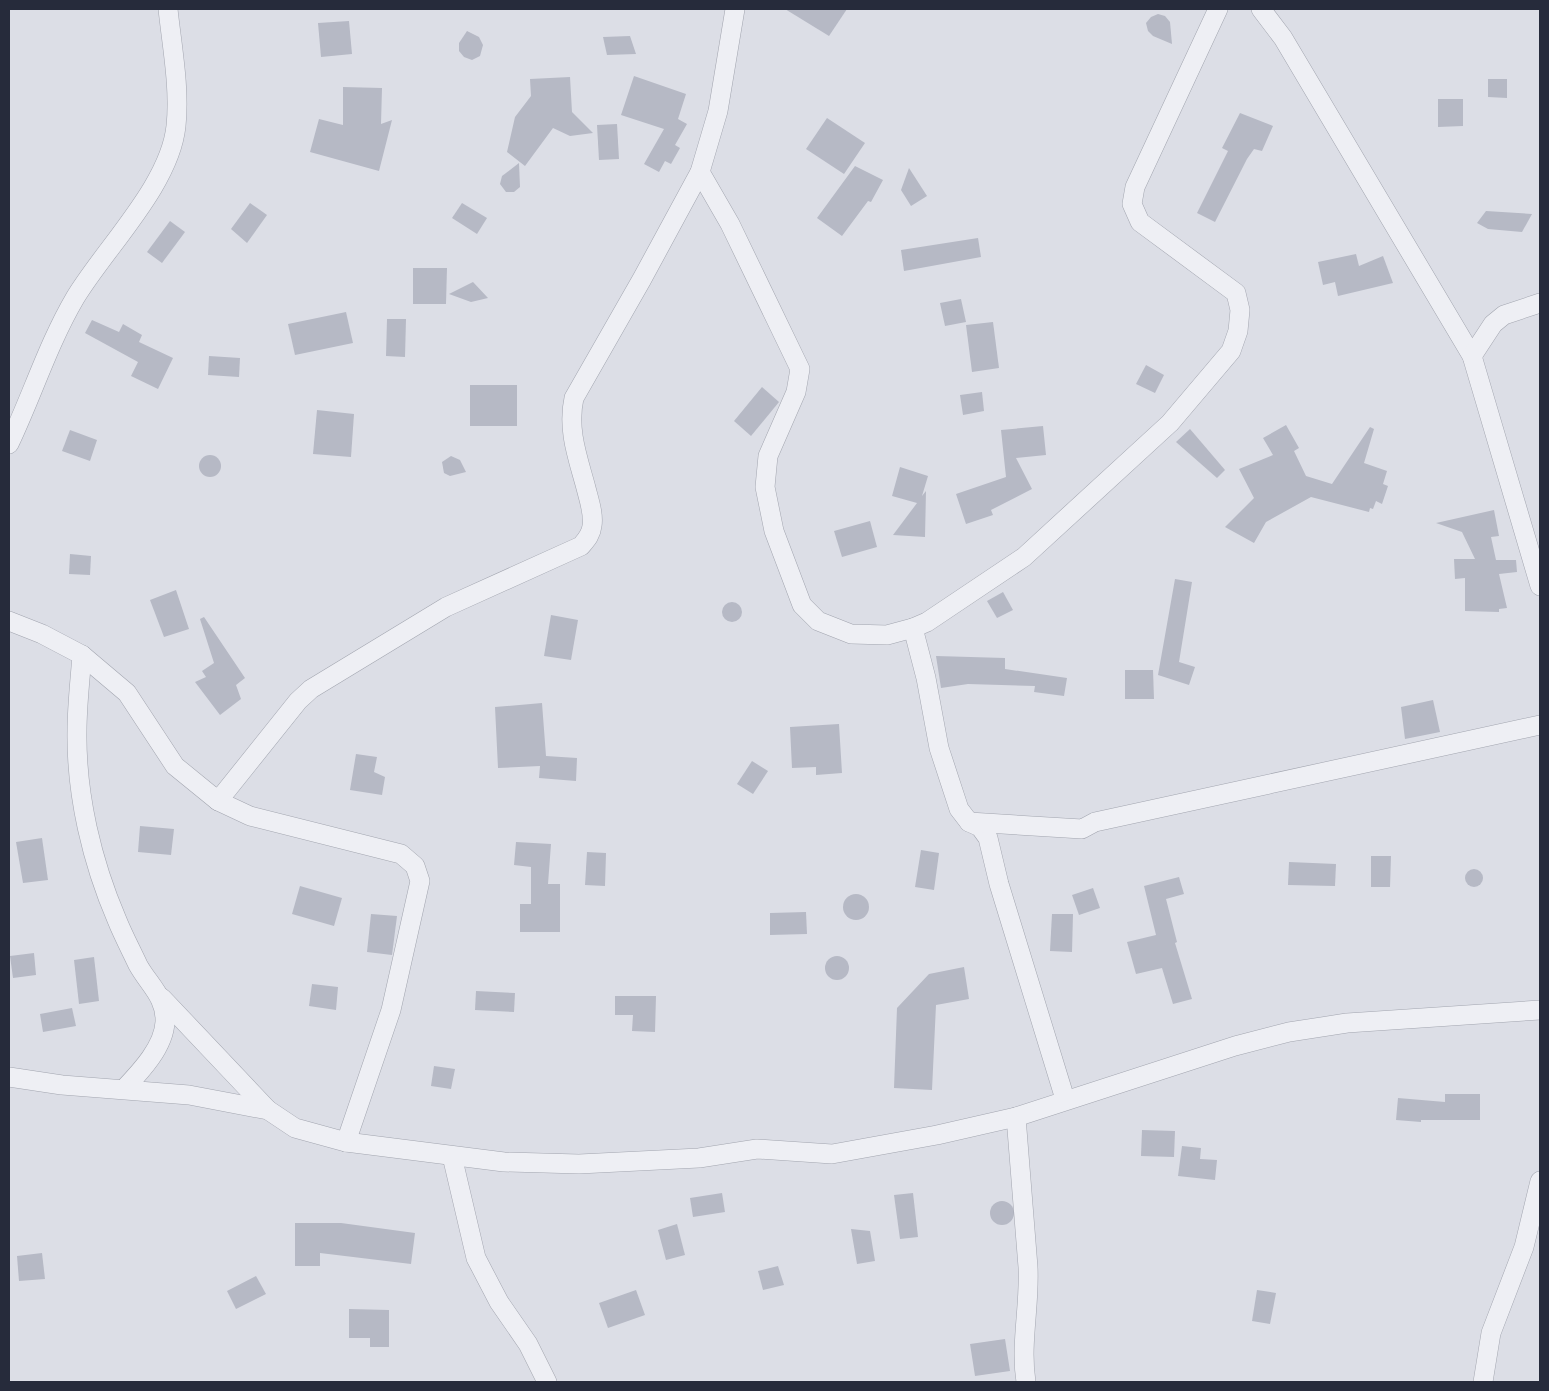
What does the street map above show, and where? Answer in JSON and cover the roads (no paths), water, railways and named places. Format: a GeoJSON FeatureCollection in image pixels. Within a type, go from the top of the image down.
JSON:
{"type":"FeatureCollection","features":[{"type":"Feature","properties":{"kind":"street"},"geometry":{"type":"LineString","coordinates":[[9,444],[76,297],[117,241],[166,164],[176,127],[176,92],[168,9]]}},
{"type":"Feature","properties":{"kind":"street"},"geometry":{"type":"LineString","coordinates":[[218,801],[298,701],[311,689],[446,607],[581,546],[590,535],[593,525],[592,509],[571,432],[570,415],[574,398],[700,172],[718,111],[735,9]]}},
{"type":"Feature","properties":{"kind":"street"},"geometry":{"type":"LineString","coordinates":[[700,172],[730,224],[800,369],[796,392],[768,456],[765,487],[774,531],[802,605],[818,621],[851,634],[887,635],[913,628],[927,622],[1024,557],[1170,423],[1231,351],[1238,331],[1240,310],[1236,293],[1140,222],[1132,204],[1134,187],[1218,9]]}},
{"type":"Feature","properties":{"kind":"street"},"geometry":{"type":"LineString","coordinates":[[1261,9],[1283,38],[1472,356],[1540,586]]}},
{"type":"Feature","properties":{"kind":"street"},"geometry":{"type":"LineString","coordinates":[[1472,356],[1494,324],[1504,315],[1540,302]]}},
{"type":"Feature","properties":{"kind":"street"},"geometry":{"type":"LineString","coordinates":[[9,621],[42,634],[82,656],[127,693],[175,766],[218,801],[250,816],[401,854],[415,866],[420,881],[391,1010],[346,1142]]}},
{"type":"Feature","properties":{"kind":"street"},"geometry":{"type":"LineString","coordinates":[[913,628],[926,678],[939,748],[959,809],[969,822],[980,827],[988,838],[999,884],[1065,1099]]}},
{"type":"Feature","properties":{"kind":"street"},"geometry":{"type":"LineString","coordinates":[[82,656],[77,731],[80,786],[96,860],[117,920],[139,966],[162,998],[268,1110],[295,1128],[346,1142],[403,1147],[452,1156],[504,1162],[580,1164],[699,1158],[757,1149],[832,1154],[937,1136],[1016,1117],[1065,1099],[1234,1046],[1289,1032],[1348,1023],[1540,1010]]}},
{"type":"Feature","properties":{"kind":"street"},"geometry":{"type":"LineString","coordinates":[[969,822],[1082,829],[1095,822],[1540,724]]}},
{"type":"Feature","properties":{"kind":"street"},"geometry":{"type":"LineString","coordinates":[[124,1088],[146,1065],[157,1046],[165,1023],[162,998]]}},
{"type":"Feature","properties":{"kind":"street"},"geometry":{"type":"LineString","coordinates":[[9,1077],[62,1085],[124,1088],[189,1095],[268,1110]]}},
{"type":"Feature","properties":{"kind":"street"},"geometry":{"type":"LineString","coordinates":[[1016,1117],[1029,1291],[1023,1360],[1026,1382]]}},
{"type":"Feature","properties":{"kind":"street"},"geometry":{"type":"LineString","coordinates":[[452,1156],[476,1258],[499,1302],[528,1344],[547,1382]]}},
{"type":"Feature","properties":{"kind":"street"},"geometry":{"type":"LineString","coordinates":[[1483,1382],[1491,1333],[1524,1248],[1540,1181]]}}]}
